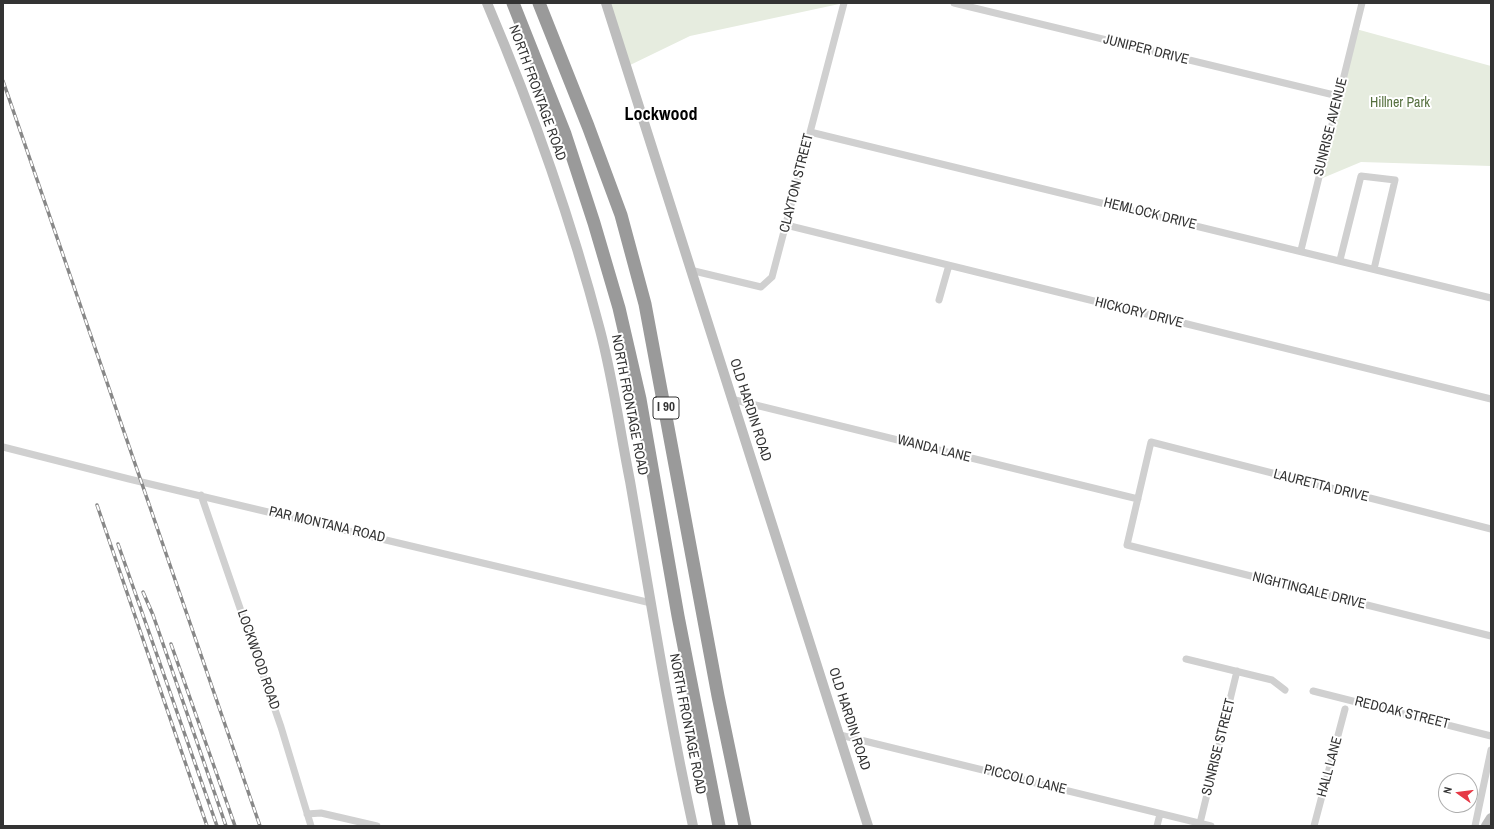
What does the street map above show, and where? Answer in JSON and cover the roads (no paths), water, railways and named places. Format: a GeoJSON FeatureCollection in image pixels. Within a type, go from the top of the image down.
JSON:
{"type":"FeatureCollection","features":[{"type":"Feature","properties":{"kind":"highway","name":"I 90"},"geometry":{"type":"LineString","coordinates":[[512,3],[565,134],[594,223],[619,308],[640,399],[678,616],[719,826]]}},
{"type":"Feature","properties":{"kind":"highway","name":"I 90"},"geometry":{"type":"LineString","coordinates":[[539,3],[588,126],[621,215],[645,304],[718,696],[745,826]]}},
{"type":"Feature","properties":{"kind":"main road","name":"NORTH FRONTAGE ROAD"},"geometry":{"type":"LineString","coordinates":[[487,3],[520,82],[567,217],[601,331],[677,754],[693,826]]}},
{"type":"Feature","properties":{"kind":"main road","name":"OLD HARDIN ROAD"},"geometry":{"type":"LineString","coordinates":[[606,3],[868,826]]}},
{"type":"Feature","properties":{"kind":"main road"},"geometry":{"type":"LineString","coordinates":[[1486,826],[1491,818]]}},
{"type":"Feature","properties":{"kind":"street","name":"CLAYTON STREET"},"geometry":{"type":"LineString","coordinates":[[690,270],[761,288],[772,277],[844,3]]}},
{"type":"Feature","properties":{"kind":"street","name":"JUNIPER DRIVE"},"geometry":{"type":"LineString","coordinates":[[954,3],[1338,96]]}},
{"type":"Feature","properties":{"kind":"street","name":"SUNRISE AVENUE"},"geometry":{"type":"LineString","coordinates":[[1300,250],[1362,3]]}},
{"type":"Feature","properties":{"kind":"street","name":"HEMLOCK DRIVE"},"geometry":{"type":"LineString","coordinates":[[810,132],[1300,250],[1491,298]]}},
{"type":"Feature","properties":{"kind":"street"},"geometry":{"type":"LineString","coordinates":[[1340,260],[1361,176],[1395,180],[1374,269]]}},
{"type":"Feature","properties":{"kind":"street","name":"HICKORY DRIVE"},"geometry":{"type":"LineString","coordinates":[[786,225],[1491,399]]}},
{"type":"Feature","properties":{"kind":"street"},"geometry":{"type":"LineString","coordinates":[[939,300],[949,265]]}},
{"type":"Feature","properties":{"kind":"street","name":"WANDA LANE"},"geometry":{"type":"LineString","coordinates":[[731,399],[1138,499]]}},
{"type":"Feature","properties":{"kind":"street","name":"LAURETTA DRIVE"},"geometry":{"type":"LineString","coordinates":[[1138,499],[1151,442],[1491,529]]}},
{"type":"Feature","properties":{"kind":"street","name":"PAR MONTANA ROAD"},"geometry":{"type":"LineString","coordinates":[[3,447],[129,480],[201,495],[651,603]]}},
{"type":"Feature","properties":{"kind":"street","name":"LOCKWOOD ROAD"},"geometry":{"type":"LineString","coordinates":[[201,495],[280,727],[311,826]]}},
{"type":"Feature","properties":{"kind":"street","name":"NIGHTINGALE DRIVE"},"geometry":{"type":"LineString","coordinates":[[1138,499],[1127,546],[1491,636]]}},
{"type":"Feature","properties":{"kind":"street"},"geometry":{"type":"LineString","coordinates":[[1186,659],[1272,680],[1285,690]]}},
{"type":"Feature","properties":{"kind":"street","name":"SUNRISE STREET"},"geometry":{"type":"LineString","coordinates":[[1200,824],[1237,671]]}},
{"type":"Feature","properties":{"kind":"street","name":"REDOAK STREET"},"geometry":{"type":"LineString","coordinates":[[1313,691],[1491,736]]}},
{"type":"Feature","properties":{"kind":"street","name":"HALL LANE"},"geometry":{"type":"LineString","coordinates":[[1314,826],[1346,709]]}},
{"type":"Feature","properties":{"kind":"street","name":"PICCOLO LANE"},"geometry":{"type":"LineString","coordinates":[[840,735],[1211,826]]}},
{"type":"Feature","properties":{"kind":"street"},"geometry":{"type":"LineString","coordinates":[[1475,826],[1491,750]]}},
{"type":"Feature","properties":{"kind":"street"},"geometry":{"type":"LineString","coordinates":[[307,814],[321,813],[377,826]]}},
{"type":"Feature","properties":{"kind":"street"},"geometry":{"type":"LineString","coordinates":[[1157,826],[1160,814]]}},
{"type":"Feature","properties":{"kind":"railway"},"geometry":{"type":"LineString","coordinates":[[3,81],[260,826]]}},
{"type":"Feature","properties":{"kind":"railway"},"geometry":{"type":"LineString","coordinates":[[97,505],[207,826]]}},
{"type":"Feature","properties":{"kind":"railway"},"geometry":{"type":"LineString","coordinates":[[118,544],[217,826]]}},
{"type":"Feature","properties":{"kind":"railway"},"geometry":{"type":"LineString","coordinates":[[143,592],[153,615],[226,826]]}},
{"type":"Feature","properties":{"kind":"railway"},"geometry":{"type":"LineString","coordinates":[[171,644],[235,826]]}},
{"type":"Feature","properties":{"kind":"district","name":"Lockwood"},"geometry":{"type":"Point","coordinates":[661,115]}},
{"type":"Feature","properties":{"kind":"park label","name":"Hillner Park"},"geometry":{"type":"Point","coordinates":[1400,103]}}]}
